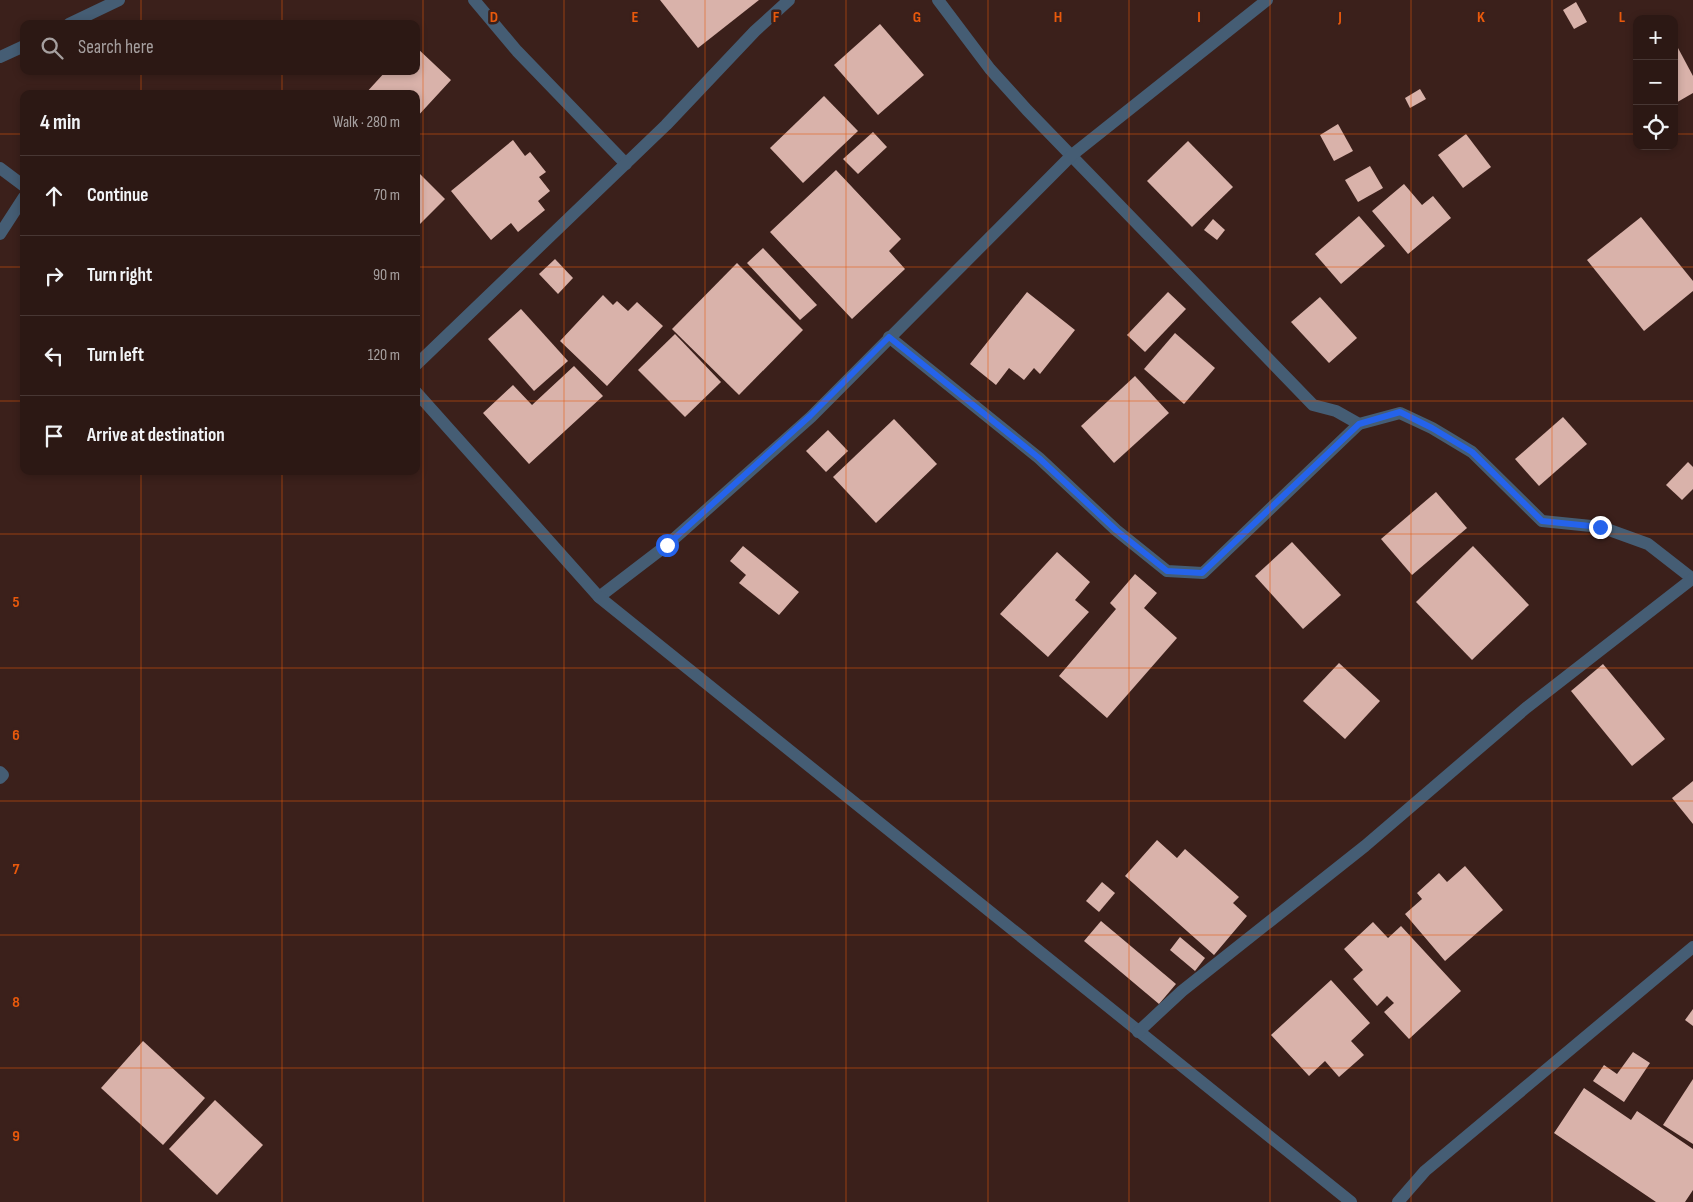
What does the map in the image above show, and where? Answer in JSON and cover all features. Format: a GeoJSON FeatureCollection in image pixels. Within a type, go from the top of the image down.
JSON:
{"type":"FeatureCollection","features":[{"type":"Feature","properties":{"kind":"street"},"geometry":{"type":"LineString","coordinates":[[77,20],[119,0]]}},
{"type":"Feature","properties":{"kind":"street"},"geometry":{"type":"LineString","coordinates":[[474,0],[517,51],[626,164]]}},
{"type":"Feature","properties":{"kind":"street"},"geometry":{"type":"LineString","coordinates":[[420,361],[673,118],[756,31],[789,0]]}},
{"type":"Feature","properties":{"kind":"street"},"geometry":{"type":"LineString","coordinates":[[938,0],[996,76],[1027,110],[1313,405],[1336,411],[1359,424]]}},
{"type":"Feature","properties":{"kind":"street"},"geometry":{"type":"LineString","coordinates":[[599,597],[667,545],[803,423],[1072,156],[1267,0]]}},
{"type":"Feature","properties":{"kind":"street"},"geometry":{"type":"LineString","coordinates":[[0,57],[20,48]]}},
{"type":"Feature","properties":{"kind":"street"},"geometry":{"type":"LineString","coordinates":[[0,168],[20,183]]}},
{"type":"Feature","properties":{"kind":"street"},"geometry":{"type":"LineString","coordinates":[[0,234],[20,203]]}},
{"type":"Feature","properties":{"kind":"street"},"geometry":{"type":"LineString","coordinates":[[889,337],[1039,458],[1116,530],[1167,571],[1202,573],[1359,424],[1400,412],[1432,428],[1472,452],[1542,521],[1600,527],[1648,544],[1693,579],[1526,708],[1365,846],[1182,991],[1138,1032]]}},
{"type":"Feature","properties":{"kind":"street"},"geometry":{"type":"LineString","coordinates":[[420,396],[599,597],[1351,1202]]}},
{"type":"Feature","properties":{"kind":"street"},"geometry":{"type":"LineString","coordinates":[[0,772],[3,774],[0,778]]}},
{"type":"Feature","properties":{"kind":"street"},"geometry":{"type":"LineString","coordinates":[[1398,1202],[1425,1171],[1693,947]]}},
{"type":"Feature","properties":{"kind":"building"},"geometry":{"type":"Polygon","coordinates":[[[660,0],[759,0],[698,48],[660,0]]]}},
{"type":"Feature","properties":{"kind":"building"},"geometry":{"type":"Polygon","coordinates":[[[1576,2],[1587,22],[1574,29],[1563,10],[1576,2]]]}},
{"type":"Feature","properties":{"kind":"building"},"geometry":{"type":"Polygon","coordinates":[[[880,24],[924,75],[878,115],[834,65],[880,24]]]}},
{"type":"Feature","properties":{"kind":"building"},"geometry":{"type":"Polygon","coordinates":[[[1678,48],[1693,76],[1693,93],[1678,102],[1678,48]]]}},
{"type":"Feature","properties":{"kind":"building"},"geometry":{"type":"Polygon","coordinates":[[[420,51],[451,80],[420,114],[420,90],[369,90],[382,75],[420,75],[420,51]]]}},
{"type":"Feature","properties":{"kind":"building"},"geometry":{"type":"Polygon","coordinates":[[[1420,89],[1426,99],[1410,108],[1405,98],[1420,89]]]}},
{"type":"Feature","properties":{"kind":"building"},"geometry":{"type":"Polygon","coordinates":[[[824,96],[858,131],[803,183],[770,148],[824,96]]]}},
{"type":"Feature","properties":{"kind":"building"},"geometry":{"type":"Polygon","coordinates":[[[1338,124],[1353,151],[1334,161],[1320,135],[1338,124]]]}},
{"type":"Feature","properties":{"kind":"building"},"geometry":{"type":"Polygon","coordinates":[[[873,132],[887,147],[858,174],[843,159],[873,132]]]}},
{"type":"Feature","properties":{"kind":"building"},"geometry":{"type":"Polygon","coordinates":[[[1466,134],[1491,167],[1463,188],[1438,155],[1466,134]]]}},
{"type":"Feature","properties":{"kind":"building"},"geometry":{"type":"Polygon","coordinates":[[[513,140],[525,156],[530,152],[546,172],[539,177],[550,191],[538,201],[545,210],[518,232],[511,223],[491,240],[451,191],[513,140]]]}},
{"type":"Feature","properties":{"kind":"building"},"geometry":{"type":"Polygon","coordinates":[[[1188,141],[1233,187],[1192,227],[1147,181],[1188,141]]]}},
{"type":"Feature","properties":{"kind":"building"},"geometry":{"type":"Polygon","coordinates":[[[1370,166],[1383,188],[1358,202],[1345,180],[1370,166]]]}},
{"type":"Feature","properties":{"kind":"building"},"geometry":{"type":"Polygon","coordinates":[[[836,170],[901,239],[889,251],[905,269],[852,319],[770,232],[836,170]]]}},
{"type":"Feature","properties":{"kind":"building"},"geometry":{"type":"Polygon","coordinates":[[[420,174],[445,199],[420,224],[420,174]]]}},
{"type":"Feature","properties":{"kind":"building"},"geometry":{"type":"Polygon","coordinates":[[[1404,184],[1422,205],[1433,196],[1451,218],[1408,254],[1372,211],[1404,184]]]}},
{"type":"Feature","properties":{"kind":"building"},"geometry":{"type":"Polygon","coordinates":[[[1359,216],[1385,246],[1341,284],[1315,254],[1359,216]]]}},
{"type":"Feature","properties":{"kind":"building"},"geometry":{"type":"Polygon","coordinates":[[[1641,217],[1693,281],[1693,291],[1644,331],[1587,260],[1641,217]]]}},
{"type":"Feature","properties":{"kind":"building"},"geometry":{"type":"Polygon","coordinates":[[[1213,219],[1225,230],[1217,240],[1204,230],[1213,219]]]}},
{"type":"Feature","properties":{"kind":"building"},"geometry":{"type":"Polygon","coordinates":[[[763,248],[817,305],[800,320],[747,263],[763,248]]]}},
{"type":"Feature","properties":{"kind":"building"},"geometry":{"type":"Polygon","coordinates":[[[555,259],[573,278],[558,294],[539,274],[555,259]]]}},
{"type":"Feature","properties":{"kind":"building"},"geometry":{"type":"Polygon","coordinates":[[[737,263],[803,330],[739,395],[672,329],[737,263]]]}},
{"type":"Feature","properties":{"kind":"building"},"geometry":{"type":"Polygon","coordinates":[[[1027,292],[1075,330],[1040,374],[1034,368],[1024,380],[1009,368],[996,385],[970,364],[1027,292]]]}},
{"type":"Feature","properties":{"kind":"building"},"geometry":{"type":"Polygon","coordinates":[[[1168,292],[1186,309],[1145,352],[1127,335],[1168,292]]]}},
{"type":"Feature","properties":{"kind":"building"},"geometry":{"type":"Polygon","coordinates":[[[603,295],[613,305],[617,301],[628,311],[637,302],[663,326],[607,386],[560,341],[603,295]]]}},
{"type":"Feature","properties":{"kind":"building"},"geometry":{"type":"Polygon","coordinates":[[[1320,297],[1357,338],[1329,363],[1291,322],[1320,297]]]}},
{"type":"Feature","properties":{"kind":"building"},"geometry":{"type":"Polygon","coordinates":[[[521,309],[568,361],[534,391],[488,339],[521,309]]]}},
{"type":"Feature","properties":{"kind":"building"},"geometry":{"type":"Polygon","coordinates":[[[1175,333],[1215,368],[1184,404],[1144,369],[1175,333]]]}},
{"type":"Feature","properties":{"kind":"building"},"geometry":{"type":"Polygon","coordinates":[[[675,334],[721,382],[685,417],[638,370],[675,334]]]}},
{"type":"Feature","properties":{"kind":"building"},"geometry":{"type":"Polygon","coordinates":[[[574,366],[603,396],[529,464],[483,413],[513,385],[532,405],[574,366]]]}},
{"type":"Feature","properties":{"kind":"building"},"geometry":{"type":"Polygon","coordinates":[[[1135,376],[1169,413],[1114,463],[1081,426],[1135,376]]]}},
{"type":"Feature","properties":{"kind":"building"},"geometry":{"type":"Polygon","coordinates":[[[1563,417],[1587,444],[1539,486],[1515,459],[1563,417]]]}},
{"type":"Feature","properties":{"kind":"building"},"geometry":{"type":"Polygon","coordinates":[[[894,419],[937,464],[876,523],[833,477],[894,419]]]}},
{"type":"Feature","properties":{"kind":"building"},"geometry":{"type":"Polygon","coordinates":[[[828,430],[848,451],[826,472],[806,451],[828,430]]]}},
{"type":"Feature","properties":{"kind":"building"},"geometry":{"type":"Polygon","coordinates":[[[1688,462],[1693,467],[1693,489],[1682,500],[1666,485],[1688,462]]]}},
{"type":"Feature","properties":{"kind":"building"},"geometry":{"type":"Polygon","coordinates":[[[1436,492],[1467,528],[1412,575],[1381,539],[1436,492]]]}},
{"type":"Feature","properties":{"kind":"building"},"geometry":{"type":"Polygon","coordinates":[[[1292,542],[1341,595],[1303,629],[1255,576],[1292,542]]]}},
{"type":"Feature","properties":{"kind":"building"},"geometry":{"type":"Polygon","coordinates":[[[743,546],[799,592],[779,615],[739,583],[746,575],[730,561],[743,546]]]}},
{"type":"Feature","properties":{"kind":"building"},"geometry":{"type":"Polygon","coordinates":[[[1473,546],[1529,605],[1472,660],[1416,602],[1473,546]]]}},
{"type":"Feature","properties":{"kind":"building"},"geometry":{"type":"Polygon","coordinates":[[[1057,552],[1090,582],[1075,600],[1089,612],[1048,657],[1000,614],[1057,552]]]}},
{"type":"Feature","properties":{"kind":"building"},"geometry":{"type":"Polygon","coordinates":[[[1135,574],[1157,593],[1144,608],[1177,638],[1107,718],[1059,676],[1116,609],[1110,603],[1135,574]]]}},
{"type":"Feature","properties":{"kind":"building"},"geometry":{"type":"Polygon","coordinates":[[[1339,663],[1380,701],[1345,739],[1303,701],[1339,663]]]}},
{"type":"Feature","properties":{"kind":"building"},"geometry":{"type":"Polygon","coordinates":[[[1603,664],[1665,739],[1632,766],[1571,691],[1603,664]]]}},
{"type":"Feature","properties":{"kind":"building"},"geometry":{"type":"Polygon","coordinates":[[[1693,781],[1693,824],[1672,798],[1693,781]]]}},
{"type":"Feature","properties":{"kind":"building"},"geometry":{"type":"Polygon","coordinates":[[[1157,840],[1177,858],[1185,849],[1239,897],[1233,903],[1247,916],[1214,955],[1125,876],[1157,840]]]}},
{"type":"Feature","properties":{"kind":"building"},"geometry":{"type":"Polygon","coordinates":[[[1465,866],[1503,910],[1445,961],[1405,914],[1422,899],[1417,893],[1439,873],[1447,882],[1465,866]]]}},
{"type":"Feature","properties":{"kind":"building"},"geometry":{"type":"Polygon","coordinates":[[[1102,882],[1115,893],[1099,912],[1086,901],[1102,882]]]}},
{"type":"Feature","properties":{"kind":"building"},"geometry":{"type":"Polygon","coordinates":[[[1101,921],[1176,984],[1159,1004],[1084,941],[1101,921]]]}},
{"type":"Feature","properties":{"kind":"building"},"geometry":{"type":"Polygon","coordinates":[[[1373,922],[1388,938],[1401,926],[1461,991],[1409,1039],[1384,1012],[1394,1003],[1387,996],[1377,1006],[1353,979],[1363,970],[1344,949],[1373,922]]]}},
{"type":"Feature","properties":{"kind":"building"},"geometry":{"type":"Polygon","coordinates":[[[1180,937],[1205,958],[1195,971],[1170,950],[1180,937]]]}},
{"type":"Feature","properties":{"kind":"building"},"geometry":{"type":"Polygon","coordinates":[[[1331,980],[1370,1023],[1351,1041],[1364,1055],[1339,1077],[1325,1061],[1309,1076],[1271,1035],[1331,980]]]}},
{"type":"Feature","properties":{"kind":"building"},"geometry":{"type":"Polygon","coordinates":[[[1693,1009],[1693,1026],[1685,1020],[1693,1009]]]}},
{"type":"Feature","properties":{"kind":"building"},"geometry":{"type":"Polygon","coordinates":[[[143,1041],[205,1098],[163,1145],[101,1088],[143,1041]]]}},
{"type":"Feature","properties":{"kind":"building"},"geometry":{"type":"Polygon","coordinates":[[[1633,1052],[1650,1063],[1624,1102],[1593,1081],[1604,1065],[1617,1074],[1633,1052]]]}},
{"type":"Feature","properties":{"kind":"building"},"geometry":{"type":"Polygon","coordinates":[[[1693,1079],[1693,1144],[1663,1125],[1693,1079]]]}},
{"type":"Feature","properties":{"kind":"building"},"geometry":{"type":"Polygon","coordinates":[[[1584,1088],[1631,1120],[1637,1111],[1693,1149],[1693,1190],[1685,1202],[1656,1202],[1554,1133],[1584,1088]]]}},
{"type":"Feature","properties":{"kind":"building"},"geometry":{"type":"Polygon","coordinates":[[[215,1100],[263,1145],[217,1195],[169,1149],[215,1100]]]}},
{"type":"Feature","properties":{"kind":"route"},"geometry":{"type":"LineString","coordinates":[[667,545],[810,416],[889,337],[1039,458],[1116,530],[1167,571],[1202,573],[1359,424],[1400,412],[1432,428],[1472,452],[1542,521],[1600,527]]}}]}
